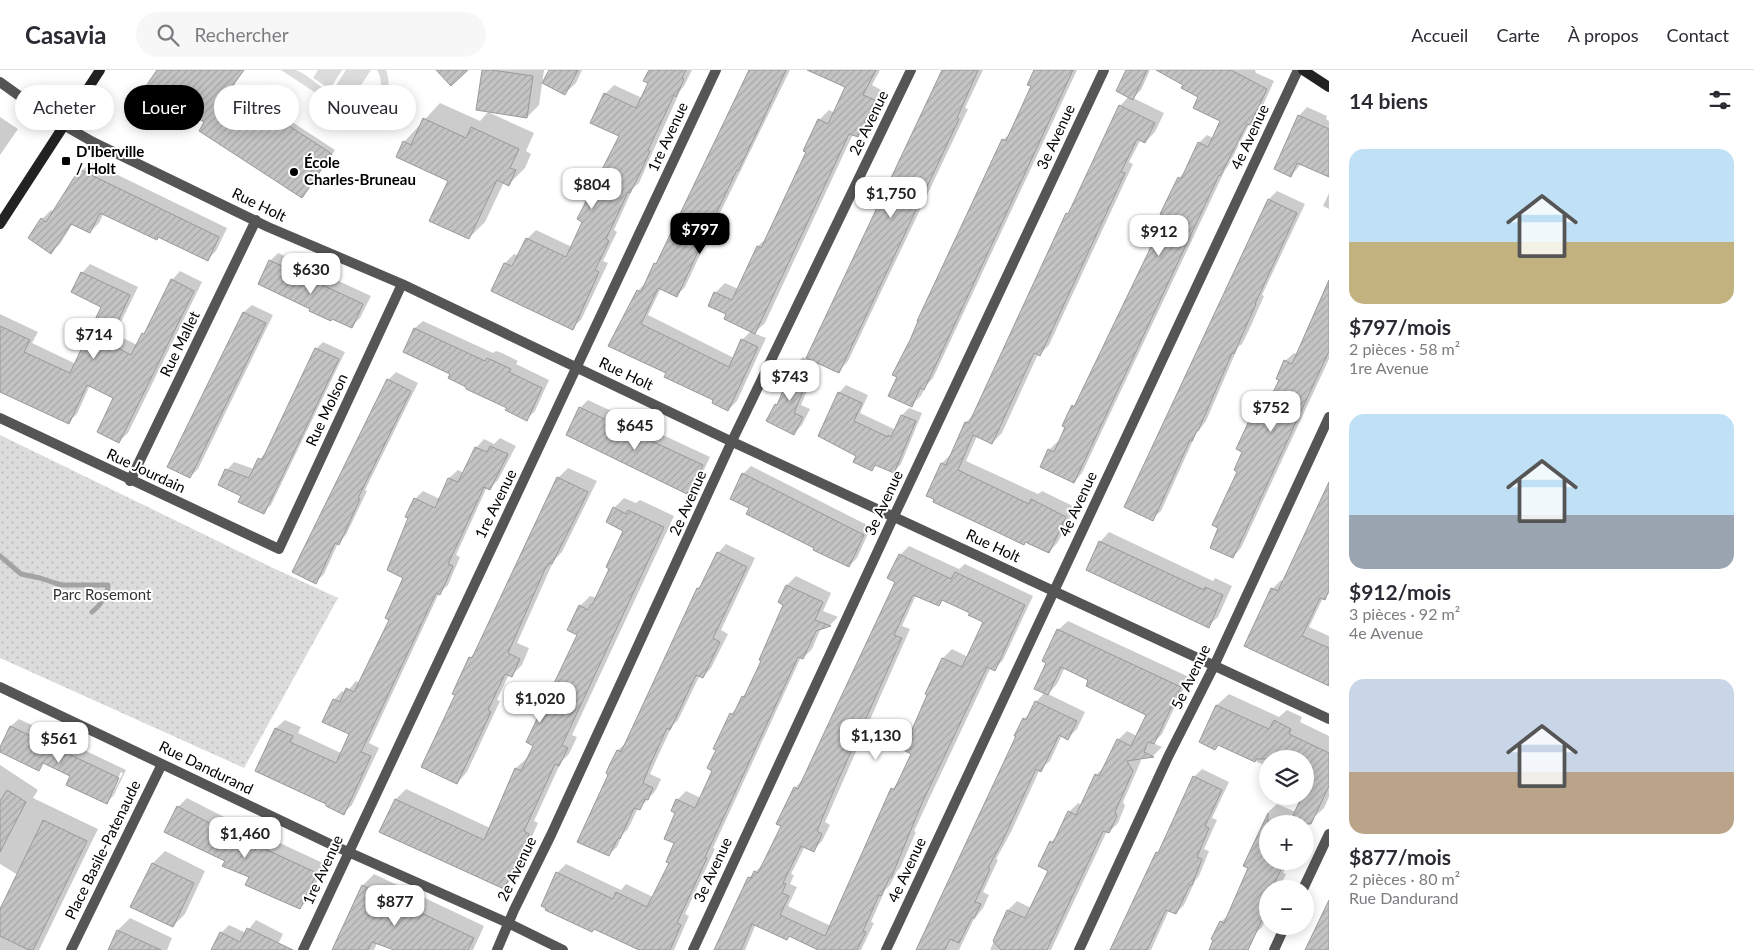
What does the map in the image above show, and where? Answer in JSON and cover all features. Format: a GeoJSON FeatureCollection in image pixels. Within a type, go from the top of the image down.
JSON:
{"type":"FeatureCollection","features":[{"type":"Feature","properties":{"kind":"main road"},"geometry":{"type":"LineString","coordinates":[[90,85],[100,70]]}},
{"type":"Feature","properties":{"kind":"main road"},"geometry":{"type":"LineString","coordinates":[[1303,70],[1329,87]]}},
{"type":"Feature","properties":{"kind":"main road"},"geometry":{"type":"LineString","coordinates":[[0,224],[59,130]]}},
{"type":"Feature","properties":{"kind":"street","name":"1re Avenue"},"geometry":{"type":"LineString","coordinates":[[303,950],[716,70]]}},
{"type":"Feature","properties":{"kind":"street","name":"2e Avenue"},"geometry":{"type":"LineString","coordinates":[[497,950],[732,441],[911,70]]}},
{"type":"Feature","properties":{"kind":"street","name":"3e Avenue"},"geometry":{"type":"LineString","coordinates":[[693,950],[894,516],[1104,70]]}},
{"type":"Feature","properties":{"kind":"street","name":"4e Avenue"},"geometry":{"type":"LineString","coordinates":[[886,950],[1298,70]]}},
{"type":"Feature","properties":{"kind":"street","name":"Rue Holt"},"geometry":{"type":"LineString","coordinates":[[0,82],[15,93]]}},
{"type":"Feature","properties":{"kind":"street","name":"Rue Holt"},"geometry":{"type":"LineString","coordinates":[[73,130],[93,142],[292,237],[402,284],[732,441],[1329,720]]}},
{"type":"Feature","properties":{"kind":"street","name":"Rue Mallet"},"geometry":{"type":"LineString","coordinates":[[130,480],[256,220]]}},
{"type":"Feature","properties":{"kind":"street","name":"Rue Molson"},"geometry":{"type":"LineString","coordinates":[[279,549],[402,284]]}},
{"type":"Feature","properties":{"kind":"street","name":"5e Avenue"},"geometry":{"type":"LineString","coordinates":[[1079,950],[1168,757],[1214,666],[1329,417]]}},
{"type":"Feature","properties":{"kind":"street","name":"Rue Jourdain"},"geometry":{"type":"LineString","coordinates":[[0,418],[279,549]]}},
{"type":"Feature","properties":{"kind":"street","name":"Rue Dandurand"},"geometry":{"type":"LineString","coordinates":[[0,687],[348,852],[508,923],[563,950]]}},
{"type":"Feature","properties":{"kind":"street","name":"Place Basile-Patenaude"},"geometry":{"type":"LineString","coordinates":[[71,950],[162,764]]}},
{"type":"Feature","properties":{"kind":"street"},"geometry":{"type":"LineString","coordinates":[[1307,880],[1329,834]]}},
{"type":"Feature","properties":{"kind":"street"},"geometry":{"type":"LineString","coordinates":[[1274,950],[1281,935]]}},
{"type":"Feature","properties":{"kind":"green space"},"geometry":{"type":"Polygon","coordinates":[[[281,70],[296,70],[318,85],[309,85],[309,88],[281,70]]]}},
{"type":"Feature","properties":{"kind":"green space"},"geometry":{"type":"Polygon","coordinates":[[[318,70],[342,70],[333,85],[324,85],[313,78],[318,70]]]}},
{"type":"Feature","properties":{"kind":"green space"},"geometry":{"type":"Polygon","coordinates":[[[346,70],[371,70],[361,85],[336,85],[346,70]]]}},
{"type":"Feature","properties":{"kind":"green space"},"geometry":{"type":"Polygon","coordinates":[[[377,70],[386,70],[389,84],[381,85],[377,70]]]}},
{"type":"Feature","properties":{"kind":"green space","name":"Parc Rosemont"},"geometry":{"type":"Polygon","coordinates":[[[0,435],[338,598],[244,768],[0,658],[0,435]]]}},
{"type":"Feature","properties":{"kind":"building","name":"École Charles-Bruneau"},"geometry":{"type":"Polygon","coordinates":[[[157,70],[244,70],[233,85],[214,85],[214,130],[295,130],[332,154],[302,198],[199,131],[204,130],[204,85],[147,85],[157,70]]]}},
{"type":"Feature","properties":{"kind":"building"},"geometry":{"type":"Polygon","coordinates":[[[436,70],[468,70],[451,86],[436,70]]]}},
{"type":"Feature","properties":{"kind":"building"},"geometry":{"type":"Polygon","coordinates":[[[482,70],[533,76],[527,118],[476,110],[482,70]]]}},
{"type":"Feature","properties":{"kind":"building"},"geometry":{"type":"Polygon","coordinates":[[[549,70],[578,70],[565,95],[542,83],[549,70]]]}},
{"type":"Feature","properties":{"kind":"building"},"geometry":{"type":"Polygon","coordinates":[[[649,70],[686,70],[676,97],[674,95],[648,150],[650,151],[642,169],[630,193],[628,192],[606,239],[609,241],[595,270],[599,272],[573,330],[491,291],[504,263],[512,266],[526,238],[566,257],[582,222],[577,219],[619,136],[590,123],[604,93],[636,108],[648,83],[643,81],[649,70]]]}},
{"type":"Feature","properties":{"kind":"building"},"geometry":{"type":"Polygon","coordinates":[[[749,70],[786,70],[711,224],[715,226],[706,244],[702,243],[677,297],[658,288],[641,324],[729,367],[741,339],[758,347],[728,411],[712,403],[713,400],[664,377],[666,373],[608,346],[637,290],[641,292],[654,263],[656,264],[749,70]]]}},
{"type":"Feature","properties":{"kind":"building"},"geometry":{"type":"Polygon","coordinates":[[[807,70],[876,70],[863,95],[875,100],[858,137],[849,134],[755,334],[724,319],[726,314],[708,306],[714,292],[732,300],[757,246],[761,248],[806,152],[803,151],[818,119],[828,124],[845,87],[807,70]]]}},
{"type":"Feature","properties":{"kind":"building"},"geometry":{"type":"Polygon","coordinates":[[[942,70],[978,70],[957,118],[959,119],[839,373],[806,358],[942,70]]]}},
{"type":"Feature","properties":{"kind":"building"},"geometry":{"type":"Polygon","coordinates":[[[1034,70],[1073,70],[924,390],[920,388],[912,407],[888,396],[897,377],[892,375],[910,340],[917,321],[1002,139],[1006,141],[1031,86],[1027,85],[1034,70]]]}},
{"type":"Feature","properties":{"kind":"building"},"geometry":{"type":"Polygon","coordinates":[[[1126,70],[1147,70],[1133,100],[1116,91],[1126,70]]]}},
{"type":"Feature","properties":{"kind":"building"},"geometry":{"type":"Polygon","coordinates":[[[1156,70],[1231,70],[1267,89],[1250,125],[1247,124],[1219,175],[1074,483],[1040,467],[1048,449],[1054,452],[1065,427],[1062,426],[1068,413],[1072,405],[1074,407],[1148,253],[1164,216],[1160,214],[1178,177],[1181,179],[1198,142],[1208,147],[1220,121],[1193,108],[1198,97],[1181,88],[1183,85],[1156,70]]]}},
{"type":"Feature","properties":{"kind":"building"},"geometry":{"type":"Polygon","coordinates":[[[1119,105],[1155,123],[1145,143],[1137,139],[1121,172],[1125,173],[1040,356],[1034,353],[992,444],[973,435],[958,470],[1029,504],[1031,499],[1066,517],[1049,553],[1025,542],[1024,545],[933,502],[934,499],[926,496],[941,463],[946,465],[965,422],[969,423],[1066,213],[1068,214],[1119,105]]]}},
{"type":"Feature","properties":{"kind":"building"},"geometry":{"type":"Polygon","coordinates":[[[1298,115],[1329,129],[1329,177],[1297,163],[1291,177],[1274,169],[1298,115]]]}},
{"type":"Feature","properties":{"kind":"building"},"geometry":{"type":"Polygon","coordinates":[[[423,118],[466,138],[471,127],[519,149],[510,168],[516,170],[509,186],[497,180],[469,239],[429,221],[448,181],[396,157],[403,141],[411,145],[423,118]]]}},
{"type":"Feature","properties":{"kind":"building"},"geometry":{"type":"Polygon","coordinates":[[[81,170],[219,237],[208,261],[158,237],[157,240],[100,213],[90,233],[71,224],[51,254],[28,238],[41,218],[46,222],[75,176],[78,177],[81,170]]]}},
{"type":"Feature","properties":{"kind":"building"},"geometry":{"type":"Polygon","coordinates":[[[1268,199],[1297,213],[1198,431],[1192,441],[1190,440],[1153,521],[1124,507],[1268,199]]]}},
{"type":"Feature","properties":{"kind":"building"},"geometry":{"type":"Polygon","coordinates":[[[269,260],[363,304],[352,328],[309,311],[310,309],[258,284],[269,260]]]}},
{"type":"Feature","properties":{"kind":"building"},"geometry":{"type":"Polygon","coordinates":[[[81,272],[130,295],[108,343],[131,355],[142,333],[144,334],[171,279],[194,291],[119,443],[97,432],[113,398],[87,385],[69,424],[0,392],[0,326],[30,340],[24,352],[70,373],[101,307],[71,292],[81,272]]]}},
{"type":"Feature","properties":{"kind":"building"},"geometry":{"type":"Polygon","coordinates":[[[1329,280],[1329,351],[1233,558],[1210,548],[1218,528],[1212,525],[1237,472],[1234,470],[1242,452],[1236,449],[1253,412],[1261,417],[1279,380],[1276,379],[1284,360],[1292,364],[1329,280]]]}},
{"type":"Feature","properties":{"kind":"building"},"geometry":{"type":"Polygon","coordinates":[[[243,312],[266,323],[190,478],[167,467],[243,312]]]}},
{"type":"Feature","properties":{"kind":"building"},"geometry":{"type":"Polygon","coordinates":[[[414,328],[485,361],[487,358],[494,361],[511,369],[509,372],[542,388],[527,421],[505,410],[507,408],[466,389],[466,387],[448,378],[450,374],[403,352],[414,328]]]}},
{"type":"Feature","properties":{"kind":"building"},"geometry":{"type":"Polygon","coordinates":[[[315,348],[339,359],[264,514],[238,502],[241,496],[218,485],[225,469],[249,478],[258,458],[262,460],[315,348]]]}},
{"type":"Feature","properties":{"kind":"building"},"geometry":{"type":"Polygon","coordinates":[[[794,364],[811,372],[794,413],[803,417],[794,435],[766,421],[775,404],[777,405],[794,364]]]}},
{"type":"Feature","properties":{"kind":"building"},"geometry":{"type":"Polygon","coordinates":[[[387,379],[411,391],[358,498],[360,499],[339,545],[335,543],[316,584],[292,572],[387,379]]]}},
{"type":"Feature","properties":{"kind":"building"},"geometry":{"type":"Polygon","coordinates":[[[838,392],[862,403],[854,421],[888,437],[888,435],[891,437],[901,415],[916,421],[894,473],[875,465],[872,471],[853,462],[856,456],[818,436],[838,392]]]}},
{"type":"Feature","properties":{"kind":"building"},"geometry":{"type":"Polygon","coordinates":[[[579,407],[703,465],[689,495],[566,435],[579,407]]]}},
{"type":"Feature","properties":{"kind":"building"},"geometry":{"type":"Polygon","coordinates":[[[490,446],[508,454],[490,490],[484,487],[448,564],[453,566],[440,595],[436,593],[361,752],[371,756],[344,815],[326,806],[326,804],[255,771],[275,728],[293,736],[290,742],[336,763],[349,734],[322,722],[333,699],[340,702],[346,688],[354,692],[389,620],[385,618],[403,578],[387,570],[408,518],[405,517],[414,498],[435,508],[448,478],[458,482],[475,447],[487,452],[490,446]]]}},
{"type":"Feature","properties":{"kind":"building"},"geometry":{"type":"Polygon","coordinates":[[[742,473],[864,535],[849,567],[746,514],[749,508],[730,499],[742,473]]]}},
{"type":"Feature","properties":{"kind":"building"},"geometry":{"type":"Polygon","coordinates":[[[557,477],[588,492],[552,564],[550,563],[545,569],[508,653],[520,659],[512,677],[505,674],[488,710],[491,712],[457,784],[421,767],[455,695],[452,694],[469,657],[472,658],[557,477]]]}},
{"type":"Feature","properties":{"kind":"building"},"geometry":{"type":"Polygon","coordinates":[[[1329,482],[1329,590],[1325,600],[1320,598],[1302,636],[1329,648],[1329,686],[1244,646],[1271,588],[1278,591],[1329,482]]]}},
{"type":"Feature","properties":{"kind":"building"},"geometry":{"type":"Polygon","coordinates":[[[613,507],[626,514],[628,510],[664,527],[562,745],[568,748],[559,766],[555,764],[524,831],[529,834],[504,889],[379,832],[395,799],[484,840],[515,768],[521,771],[533,746],[526,742],[577,635],[567,630],[579,605],[588,610],[592,605],[609,569],[606,567],[623,531],[606,522],[613,507]]]}},
{"type":"Feature","properties":{"kind":"building"},"geometry":{"type":"Polygon","coordinates":[[[1099,541],[1204,590],[1205,587],[1223,595],[1209,628],[1086,570],[1099,541]]]}},
{"type":"Feature","properties":{"kind":"building"},"geometry":{"type":"Polygon","coordinates":[[[717,552],[747,567],[713,638],[720,642],[703,678],[696,675],[670,730],[667,728],[650,765],[643,783],[653,788],[648,800],[645,799],[640,810],[634,808],[620,839],[618,838],[609,856],[577,842],[608,775],[606,773],[609,766],[617,750],[621,752],[697,588],[699,589],[717,552]]]}},
{"type":"Feature","properties":{"kind":"building"},"geometry":{"type":"Polygon","coordinates":[[[899,554],[951,579],[955,572],[1025,605],[995,671],[987,667],[922,803],[891,878],[881,896],[879,895],[863,931],[866,932],[857,950],[818,950],[789,936],[787,940],[752,924],[741,950],[714,950],[748,877],[751,878],[754,871],[758,873],[781,826],[776,824],[794,787],[798,789],[895,582],[887,578],[899,554]],[[913,595],[894,635],[902,638],[817,831],[822,834],[814,852],[801,846],[783,883],[786,884],[782,893],[789,896],[780,915],[825,936],[891,788],[894,790],[911,754],[905,751],[913,733],[911,732],[927,695],[925,694],[942,658],[962,667],[983,622],[968,615],[970,613],[942,600],[939,606],[913,595]]]}},
{"type":"Feature","properties":{"kind":"building"},"geometry":{"type":"Polygon","coordinates":[[[786,585],[823,602],[815,620],[831,626],[816,631],[803,659],[798,657],[705,857],[707,858],[677,923],[681,925],[670,950],[639,950],[594,929],[592,932],[545,910],[546,908],[541,906],[556,872],[613,899],[616,892],[647,907],[669,863],[666,862],[674,843],[664,839],[675,813],[671,811],[676,799],[695,808],[712,771],[707,768],[716,750],[713,749],[730,713],[733,715],[742,696],[744,697],[761,661],[759,660],[783,605],[778,602],[786,585]]]}},
{"type":"Feature","properties":{"kind":"building"},"geometry":{"type":"Polygon","coordinates":[[[1057,629],[1181,687],[1154,744],[1148,742],[1144,752],[1154,757],[1127,761],[1133,771],[1115,812],[1117,816],[1109,833],[1103,831],[1047,950],[1001,950],[993,941],[1007,910],[1025,918],[1048,871],[1038,866],[1050,841],[1053,843],[1068,811],[1076,815],[1095,774],[1099,776],[1117,739],[1131,746],[1146,715],[1086,686],[1088,680],[1061,667],[1048,695],[1034,689],[1046,663],[1042,661],[1057,629]]]}},
{"type":"Feature","properties":{"kind":"building"},"geometry":{"type":"Polygon","coordinates":[[[1035,701],[1077,721],[1068,740],[1059,735],[1041,772],[1036,769],[988,868],[990,869],[975,902],[981,904],[959,943],[950,939],[945,950],[916,950],[1016,736],[1014,736],[1023,718],[1026,720],[1035,701]]]}},
{"type":"Feature","properties":{"kind":"building"},"geometry":{"type":"Polygon","coordinates":[[[1216,705],[1269,729],[1274,720],[1291,729],[1289,734],[1329,753],[1329,786],[1314,818],[1314,815],[1293,815],[1298,805],[1314,805],[1314,750],[1259,750],[1259,759],[1256,759],[1255,762],[1218,745],[1215,750],[1199,742],[1216,705]]]}},
{"type":"Feature","properties":{"kind":"building"},"geometry":{"type":"Polygon","coordinates":[[[10,726],[119,778],[107,804],[66,785],[70,776],[43,763],[39,771],[0,752],[0,747],[10,726]]]}},
{"type":"Feature","properties":{"kind":"building"},"geometry":{"type":"Polygon","coordinates":[[[1193,776],[1222,790],[1205,826],[1209,828],[1197,857],[1202,859],[1192,885],[1190,885],[1176,914],[1166,910],[1147,950],[1110,950],[1156,852],[1158,853],[1193,776]]]}},
{"type":"Feature","properties":{"kind":"building"},"geometry":{"type":"Polygon","coordinates":[[[7,790],[26,802],[0,852],[0,801],[7,790]]]}},
{"type":"Feature","properties":{"kind":"building"},"geometry":{"type":"Polygon","coordinates":[[[177,806],[217,827],[317,873],[300,909],[245,885],[249,877],[222,866],[225,861],[164,832],[177,806]]]}},
{"type":"Feature","properties":{"kind":"building"},"geometry":{"type":"Polygon","coordinates":[[[43,820],[87,841],[33,950],[29,950],[0,936],[0,909],[43,820]]]}},
{"type":"Feature","properties":{"kind":"building"},"geometry":{"type":"Polygon","coordinates":[[[1259,832],[1259,870],[1281,870],[1276,880],[1259,880],[1259,926],[1248,950],[1209,950],[1213,940],[1211,939],[1220,921],[1224,923],[1248,868],[1243,866],[1259,832]]]}},
{"type":"Feature","properties":{"kind":"building"},"geometry":{"type":"Polygon","coordinates":[[[152,863],[194,883],[173,927],[130,907],[152,863]]]}},
{"type":"Feature","properties":{"kind":"building"},"geometry":{"type":"Polygon","coordinates":[[[362,885],[474,938],[468,950],[394,950],[372,942],[368,950],[332,950],[362,885]]]}},
{"type":"Feature","properties":{"kind":"building"},"geometry":{"type":"Polygon","coordinates":[[[1329,900],[1329,950],[1305,950],[1312,935],[1314,935],[1329,900]]]}},
{"type":"Feature","properties":{"kind":"building"},"geometry":{"type":"Polygon","coordinates":[[[247,928],[293,950],[211,950],[220,932],[240,942],[247,928]]]}},
{"type":"Feature","properties":{"kind":"building"},"geometry":{"type":"Polygon","coordinates":[[[117,930],[161,950],[108,950],[117,930]]]}},
{"type":"Feature","properties":{"kind":"waterway"},"geometry":{"type":"LineString","coordinates":[[0,556],[21,574],[62,585],[108,585],[107,593],[103,600],[92,612]]}},
{"type":"Feature","properties":{"kind":"place","name":"D'Iberville / Holt"},"geometry":{"type":"Point","coordinates":[66,161]}},
{"type":"Feature","properties":{"kind":"place","name":"École Charles-Bruneau"},"geometry":{"type":"Point","coordinates":[294,172]}}]}
